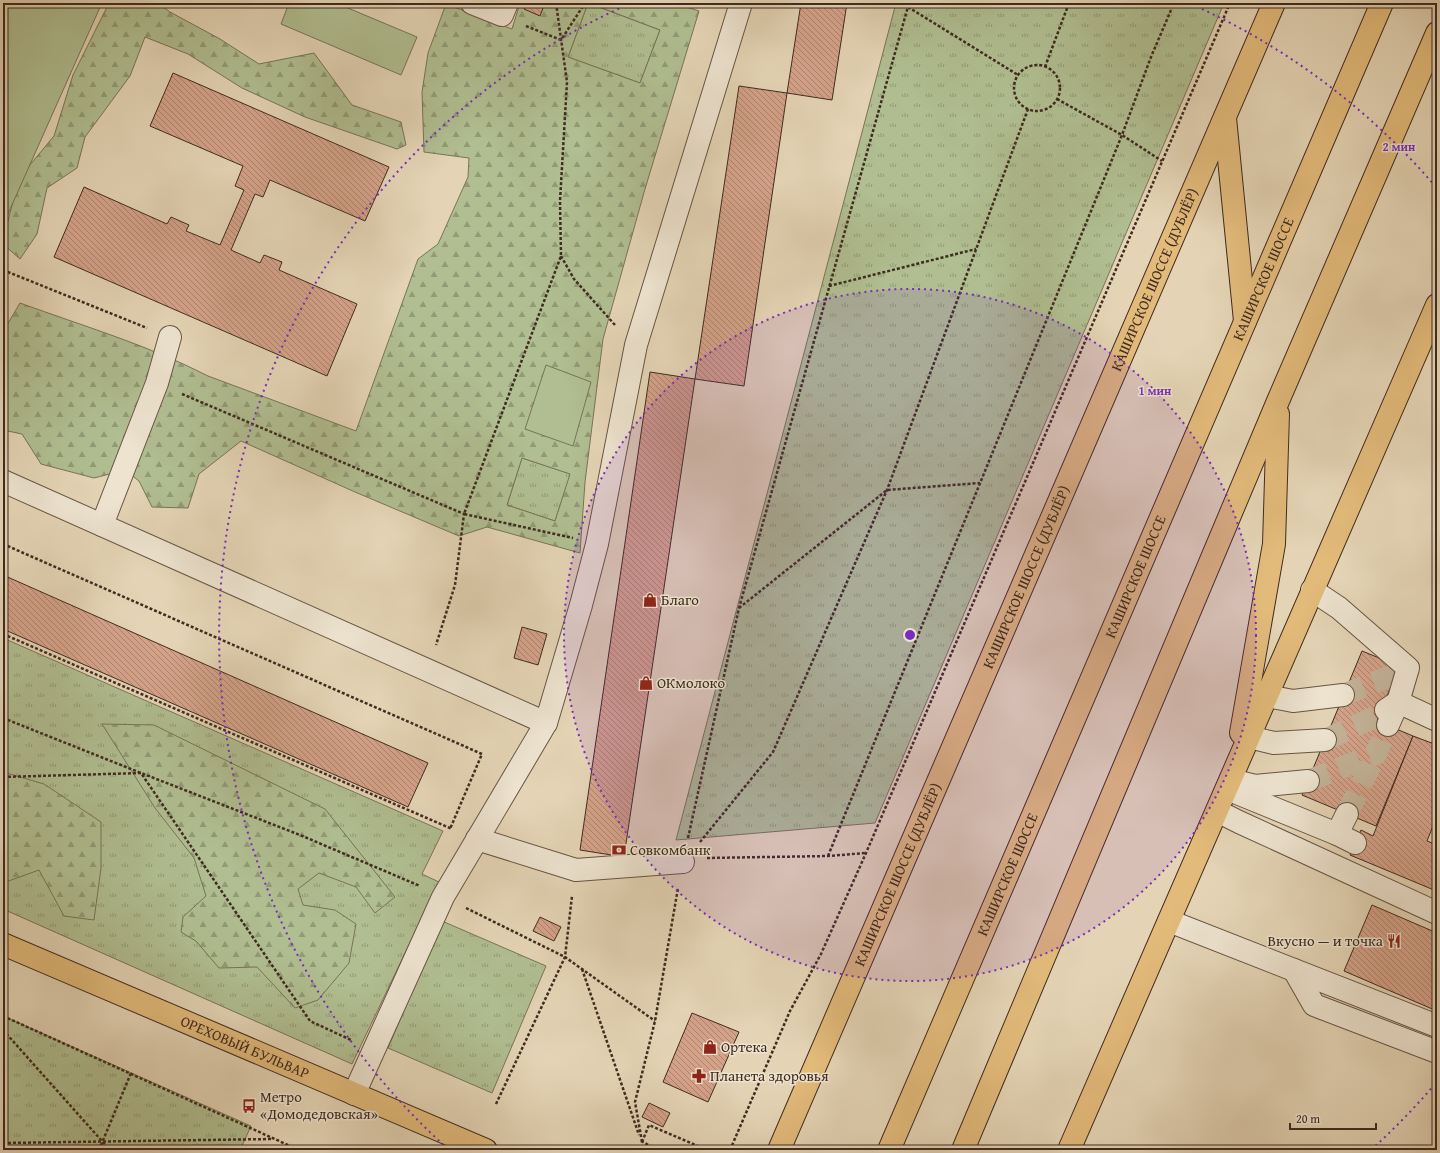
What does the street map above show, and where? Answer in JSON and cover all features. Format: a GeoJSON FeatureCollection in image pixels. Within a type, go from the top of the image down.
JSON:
{"type":"FeatureCollection","features":[{"type":"Feature","properties":{"kind":"main road","name":"КАШИРСКОЕ ШОССЕ (ДУБЛЁР)"},"geometry":{"type":"LineString","coordinates":[[779,1150],[1274,3]]}},
{"type":"Feature","properties":{"kind":"main road","name":"КАШИРСКОЕ ШОССЕ"},"geometry":{"type":"LineString","coordinates":[[889,1150],[1382,3]]}},
{"type":"Feature","properties":{"kind":"main road"},"geometry":{"type":"LineString","coordinates":[[963,1150],[1278,401],[1437,33]]}},
{"type":"Feature","properties":{"kind":"main road"},"geometry":{"type":"LineString","coordinates":[[1224,117],[1245,322]]}},
{"type":"Feature","properties":{"kind":"main road"},"geometry":{"type":"LineString","coordinates":[[1069,1150],[1437,305]]}},
{"type":"Feature","properties":{"kind":"main road"},"geometry":{"type":"LineString","coordinates":[[1231,779],[1274,544],[1278,401]]}},
{"type":"Feature","properties":{"kind":"main road","name":"ОРЕХОВЫЙ БУЛЬВАР"},"geometry":{"type":"LineString","coordinates":[[3,944],[486,1150]]}},
{"type":"Feature","properties":{"kind":"lane"},"geometry":{"type":"LineString","coordinates":[[472,3],[504,9]]}},
{"type":"Feature","properties":{"kind":"lane"},"geometry":{"type":"LineString","coordinates":[[354,1094],[444,896],[546,723],[581,605],[597,544],[635,348],[741,3]]}},
{"type":"Feature","properties":{"kind":"lane"},"geometry":{"type":"LineString","coordinates":[[102,525],[157,383],[170,337]]}},
{"type":"Feature","properties":{"kind":"lane"},"geometry":{"type":"LineString","coordinates":[[3,481],[102,525],[174,550],[427,670],[546,723]]}},
{"type":"Feature","properties":{"kind":"lane"},"geometry":{"type":"LineString","coordinates":[[1312,590],[1339,608],[1402,671],[1398,702],[1383,720]]}},
{"type":"Feature","properties":{"kind":"lane"},"geometry":{"type":"LineString","coordinates":[[1267,696],[1293,701],[1343,695]]}},
{"type":"Feature","properties":{"kind":"lane"},"geometry":{"type":"LineString","coordinates":[[1398,702],[1437,720]]}},
{"type":"Feature","properties":{"kind":"lane"},"geometry":{"type":"LineString","coordinates":[[1249,737],[1274,743],[1325,740]]}},
{"type":"Feature","properties":{"kind":"lane"},"geometry":{"type":"LineString","coordinates":[[1231,779],[1255,786],[1308,781]]}},
{"type":"Feature","properties":{"kind":"lane"},"geometry":{"type":"LineString","coordinates":[[1231,779],[1346,839],[1347,814]]}},
{"type":"Feature","properties":{"kind":"lane"},"geometry":{"type":"LineString","coordinates":[[1217,811],[1437,914]]}},
{"type":"Feature","properties":{"kind":"lane"},"geometry":{"type":"LineString","coordinates":[[477,839],[576,870],[683,862]]}},
{"type":"Feature","properties":{"kind":"lane"},"geometry":{"type":"LineString","coordinates":[[1170,921],[1437,1026]]}},
{"type":"Feature","properties":{"kind":"lane"},"geometry":{"type":"LineString","coordinates":[[1294,970],[1314,1005],[1437,1052]]}},
{"type":"Feature","properties":{"kind":"path"},"geometry":{"type":"LineString","coordinates":[[427,670],[455,585],[464,514],[561,256],[560,201],[567,82],[556,3]]}},
{"type":"Feature","properties":{"kind":"path"},"geometry":{"type":"LineString","coordinates":[[561,40],[585,3]]}},
{"type":"Feature","properties":{"kind":"path"},"geometry":{"type":"LineString","coordinates":[[642,1142],[635,1102],[655,1021],[683,862],[739,608],[909,3]]}},
{"type":"Feature","properties":{"kind":"path"},"geometry":{"type":"LineString","coordinates":[[1045,67],[1069,3]]}},
{"type":"Feature","properties":{"kind":"path"},"geometry":{"type":"LineString","coordinates":[[828,856],[1122,135],[1151,57],[1174,3]]}},
{"type":"Feature","properties":{"kind":"path"},"geometry":{"type":"LineString","coordinates":[[730,1150],[790,1011],[821,954],[866,853],[1230,3]]}},
{"type":"Feature","properties":{"kind":"path"},"geometry":{"type":"LineString","coordinates":[[908,7],[1018,75]]}},
{"type":"Feature","properties":{"kind":"path"},"geometry":{"type":"LineString","coordinates":[[504,9],[561,40]]}},
{"type":"Feature","properties":{"kind":"path"},"geometry":{"type":"LineString","coordinates":[[1030,66],[1045,67],[1056,76],[1059,84],[1057,99],[1046,109],[1038,111],[1028,109],[1019,102],[1015,96],[1014,88],[1018,75],[1030,66]]}},
{"type":"Feature","properties":{"kind":"path"},"geometry":{"type":"LineString","coordinates":[[1057,99],[1122,135],[1162,161]]}},
{"type":"Feature","properties":{"kind":"path"},"geometry":{"type":"LineString","coordinates":[[683,862],[773,752],[887,490],[1028,109]]}},
{"type":"Feature","properties":{"kind":"path"},"geometry":{"type":"LineString","coordinates":[[829,286],[976,249]]}},
{"type":"Feature","properties":{"kind":"path"},"geometry":{"type":"LineString","coordinates":[[561,256],[574,279],[635,348]]}},
{"type":"Feature","properties":{"kind":"path"},"geometry":{"type":"LineString","coordinates":[[3,270],[170,337]]}},
{"type":"Feature","properties":{"kind":"path"},"geometry":{"type":"LineString","coordinates":[[157,383],[464,514],[597,544]]}},
{"type":"Feature","properties":{"kind":"path"},"geometry":{"type":"LineString","coordinates":[[739,608],[887,490],[980,483]]}},
{"type":"Feature","properties":{"kind":"path"},"geometry":{"type":"LineString","coordinates":[[3,544],[482,754],[450,829]]}},
{"type":"Feature","properties":{"kind":"path"},"geometry":{"type":"LineString","coordinates":[[3,634],[450,829],[477,839]]}},
{"type":"Feature","properties":{"kind":"path"},"geometry":{"type":"LineString","coordinates":[[3,718],[300,835],[444,896],[565,957],[655,1021]]}},
{"type":"Feature","properties":{"kind":"path"},"geometry":{"type":"LineString","coordinates":[[3,777],[140,773]]}},
{"type":"Feature","properties":{"kind":"path"},"geometry":{"type":"LineString","coordinates":[[140,773],[310,1021],[373,1051]]}},
{"type":"Feature","properties":{"kind":"path"},"geometry":{"type":"LineString","coordinates":[[683,862],[704,858],[828,856],[866,853]]}},
{"type":"Feature","properties":{"kind":"path"},"geometry":{"type":"LineString","coordinates":[[496,1104],[565,957],[576,870]]}},
{"type":"Feature","properties":{"kind":"path"},"geometry":{"type":"LineString","coordinates":[[582,969],[642,1142],[658,1150]]}},
{"type":"Feature","properties":{"kind":"path"},"geometry":{"type":"LineString","coordinates":[[3,1016],[299,1150]]}},
{"type":"Feature","properties":{"kind":"path"},"geometry":{"type":"LineString","coordinates":[[3,1030],[110,1150]]}},
{"type":"Feature","properties":{"kind":"path"},"geometry":{"type":"LineString","coordinates":[[99,1150],[131,1073]]}},
{"type":"Feature","properties":{"kind":"path"},"geometry":{"type":"LineString","coordinates":[[642,1142],[649,1125],[707,1150]]}},
{"type":"Feature","properties":{"kind":"path"},"geometry":{"type":"LineString","coordinates":[[3,1143],[274,1139]]}},
{"type":"Feature","properties":{"kind":"green space"},"geometry":{"type":"Polygon","coordinates":[[[3,3],[100,3],[101,5],[3,225],[3,3]]]}},
{"type":"Feature","properties":{"kind":"green space"},"geometry":{"type":"Polygon","coordinates":[[[109,3],[158,3],[170,12],[220,39],[259,64],[314,53],[352,105],[401,122],[406,145],[397,149],[305,117],[242,88],[188,54],[145,37],[130,76],[85,137],[77,168],[47,188],[37,234],[20,259],[3,244],[19,178],[54,136],[73,75],[109,3]]]}},
{"type":"Feature","properties":{"kind":"green space"},"geometry":{"type":"Polygon","coordinates":[[[289,3],[336,3],[417,37],[401,75],[281,24],[289,3]]]}},
{"type":"Feature","properties":{"kind":"green space"},"geometry":{"type":"Polygon","coordinates":[[[520,3],[588,3],[568,57],[640,83],[660,30],[589,3],[674,3],[699,11],[645,189],[603,339],[585,482],[580,553],[487,527],[459,536],[355,492],[241,441],[199,474],[188,508],[152,507],[139,481],[125,470],[94,478],[41,464],[22,434],[3,430],[3,324],[7,325],[20,303],[139,345],[208,376],[356,431],[418,259],[438,244],[468,177],[469,158],[424,152],[422,92],[428,53],[446,4],[512,29],[520,3]],[[522,458],[507,505],[555,521],[570,474],[522,458]]]}},
{"type":"Feature","properties":{"kind":"green space"},"geometry":{"type":"Polygon","coordinates":[[[588,3],[660,30],[640,83],[568,57],[588,3]]]}},
{"type":"Feature","properties":{"kind":"green space"},"geometry":{"type":"Polygon","coordinates":[[[896,3],[1224,3],[875,823],[676,840],[896,3]]]}},
{"type":"Feature","properties":{"kind":"green space"},"geometry":{"type":"Polygon","coordinates":[[[546,365],[591,382],[573,446],[525,429],[546,365]]]}},
{"type":"Feature","properties":{"kind":"green space"},"geometry":{"type":"Polygon","coordinates":[[[522,458],[571,474],[555,521],[507,505],[522,458]]]}},
{"type":"Feature","properties":{"kind":"green space"},"geometry":{"type":"Polygon","coordinates":[[[3,638],[443,831],[422,874],[439,882],[352,1064],[3,909],[3,638]]]}},
{"type":"Feature","properties":{"kind":"green space"},"geometry":{"type":"Polygon","coordinates":[[[102,724],[154,725],[325,809],[395,897],[375,913],[356,887],[319,873],[298,889],[303,905],[335,910],[356,924],[349,963],[318,1000],[295,1008],[257,967],[219,968],[196,941],[181,932],[183,917],[206,896],[194,858],[155,808],[102,724]]]}},
{"type":"Feature","properties":{"kind":"green space"},"geometry":{"type":"Polygon","coordinates":[[[3,772],[44,784],[101,822],[101,868],[94,920],[64,916],[39,870],[3,883],[3,772]]]}},
{"type":"Feature","properties":{"kind":"green space"},"geometry":{"type":"Polygon","coordinates":[[[442,921],[546,966],[492,1093],[388,1048],[442,921]]]}},
{"type":"Feature","properties":{"kind":"green space"},"geometry":{"type":"Polygon","coordinates":[[[3,1016],[251,1126],[240,1150],[3,1150],[3,1016]]]}},
{"type":"Feature","properties":{"kind":"building"},"geometry":{"type":"Polygon","coordinates":[[[526,3],[545,3],[540,16],[524,9],[526,3]]]}},
{"type":"Feature","properties":{"kind":"building"},"geometry":{"type":"Polygon","coordinates":[[[801,3],[847,3],[832,100],[787,93],[801,3]]]}},
{"type":"Feature","properties":{"kind":"building"},"geometry":{"type":"Polygon","coordinates":[[[173,73],[389,167],[365,221],[270,180],[263,197],[255,194],[231,250],[260,263],[264,255],[282,262],[279,270],[357,304],[327,376],[54,257],[84,187],[167,224],[171,217],[189,225],[186,231],[220,245],[244,190],[235,186],[243,166],[150,126],[173,73]]]}},
{"type":"Feature","properties":{"kind":"building"},"geometry":{"type":"Polygon","coordinates":[[[739,86],[787,93],[744,386],[695,379],[739,86]]]}},
{"type":"Feature","properties":{"kind":"building"},"geometry":{"type":"Polygon","coordinates":[[[650,372],[695,379],[624,857],[580,850],[650,372]]]}},
{"type":"Feature","properties":{"kind":"building"},"geometry":{"type":"Polygon","coordinates":[[[3,575],[428,763],[408,807],[3,629],[3,575]]]}},
{"type":"Feature","properties":{"kind":"building"},"geometry":{"type":"Polygon","coordinates":[[[522,627],[547,634],[538,665],[514,658],[522,627]]]}},
{"type":"Feature","properties":{"kind":"building"},"geometry":{"type":"Polygon","coordinates":[[[1362,651],[1399,666],[1377,721],[1413,736],[1376,826],[1302,795],[1362,651]]]}},
{"type":"Feature","properties":{"kind":"building"},"geometry":{"type":"Polygon","coordinates":[[[1413,736],[1437,745],[1437,816],[1427,841],[1437,845],[1437,883],[1434,890],[1350,855],[1361,830],[1373,836],[1413,736]]]}},
{"type":"Feature","properties":{"kind":"building"},"geometry":{"type":"Polygon","coordinates":[[[1372,905],[1437,933],[1437,1011],[1344,971],[1372,905]]]}},
{"type":"Feature","properties":{"kind":"building"},"geometry":{"type":"Polygon","coordinates":[[[540,917],[561,927],[554,941],[533,931],[540,917]]]}},
{"type":"Feature","properties":{"kind":"building"},"geometry":{"type":"Polygon","coordinates":[[[692,1013],[739,1032],[708,1102],[663,1082],[692,1013]]]}},
{"type":"Feature","properties":{"kind":"building"},"geometry":{"type":"Polygon","coordinates":[[[649,1103],[670,1113],[663,1127],[642,1117],[649,1103]]]}},
{"type":"Feature","properties":{"kind":"tunnel"},"geometry":{"type":"LineString","coordinates":[[1343,695],[1396,674]]}},
{"type":"Feature","properties":{"kind":"tunnel"},"geometry":{"type":"LineString","coordinates":[[1325,740],[1379,715]]}},
{"type":"Feature","properties":{"kind":"tunnel"},"geometry":{"type":"LineString","coordinates":[[1308,781],[1376,754],[1388,725]]}},
{"type":"Feature","properties":{"kind":"tunnel"},"geometry":{"type":"LineString","coordinates":[[1347,814],[1376,754]]}},
{"type":"Feature","properties":{"kind":"place","name":"Благо"},"geometry":{"type":"Point","coordinates":[650,600]}},
{"type":"Feature","properties":{"kind":"place","name":"ОКмолоко"},"geometry":{"type":"Point","coordinates":[646,683]}},
{"type":"Feature","properties":{"kind":"place","name":"Совкомбанк"},"geometry":{"type":"Point","coordinates":[619,850]}},
{"type":"Feature","properties":{"kind":"place","name":"Вкусно — и точка"},"geometry":{"type":"Point","coordinates":[1394,941]}},
{"type":"Feature","properties":{"kind":"place","name":"Ортека"},"geometry":{"type":"Point","coordinates":[710,1047]}},
{"type":"Feature","properties":{"kind":"place","name":"Планета здоровья"},"geometry":{"type":"Point","coordinates":[699,1076]}},
{"type":"Feature","properties":{"kind":"place","name":"Метро «Домодедовская»"},"geometry":{"type":"Point","coordinates":[249,1106]}}]}
